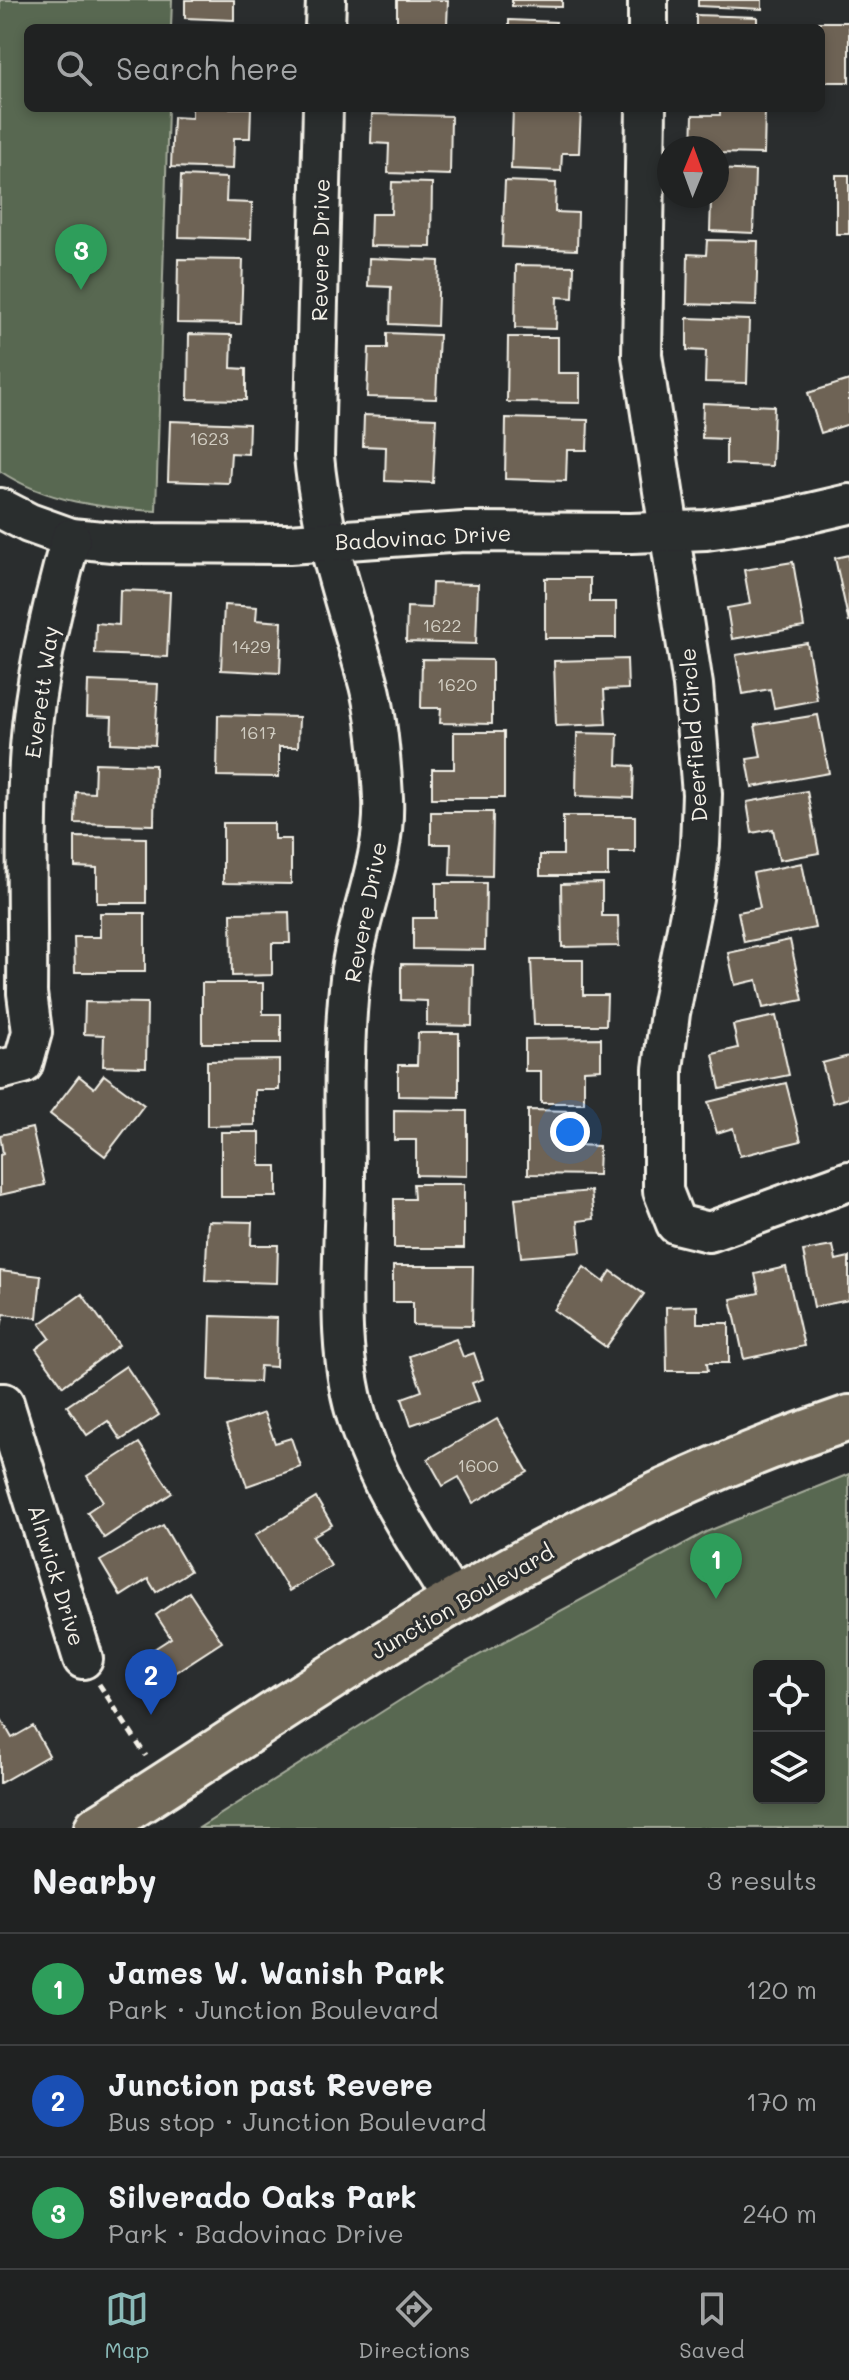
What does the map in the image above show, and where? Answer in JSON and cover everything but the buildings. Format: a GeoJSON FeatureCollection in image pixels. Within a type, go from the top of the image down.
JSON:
{"type":"FeatureCollection","features":[{"type":"Feature","properties":{"kind":"main road","name":"Junction Boulevard"},"geometry":{"type":"LineString","coordinates":[[97,1828],[407,1630],[500,1576],[680,1485],[849,1418]]}},
{"type":"Feature","properties":{"kind":"street"},"geometry":{"type":"LineString","coordinates":[[325,24],[326,0]]}},
{"type":"Feature","properties":{"kind":"street"},"geometry":{"type":"LineString","coordinates":[[648,0],[648,24]]}},
{"type":"Feature","properties":{"kind":"street","name":"Revere Drive"},"geometry":{"type":"LineString","coordinates":[[323,112],[314,456],[318,500],[327,542],[369,687],[379,739],[383,802],[377,864],[351,967],[346,1027],[344,1322],[347,1381],[375,1468],[454,1602]]}},
{"type":"Feature","properties":{"kind":"street","name":"Deerfield Circle"},"geometry":{"type":"LineString","coordinates":[[646,112],[642,355],[693,685],[702,794],[700,845],[693,898],[670,1013],[663,1069],[663,1191],[676,1224],[709,1232],[849,1181]]}},
{"type":"Feature","properties":{"kind":"street","name":"Badovinac Drive"},"geometry":{"type":"LineString","coordinates":[[0,508],[29,523],[71,538],[123,543],[327,542],[464,532],[706,530],[784,519],[849,504]]}},
{"type":"Feature","properties":{"kind":"street","name":"Everett Way"},"geometry":{"type":"LineString","coordinates":[[0,1070],[23,1064],[32,1032],[27,993],[30,748],[36,695],[60,576],[71,538]]}},
{"type":"Feature","properties":{"kind":"street","name":"Alnwick Drive"},"geometry":{"type":"LineString","coordinates":[[0,1403],[4,1403],[83,1659]]}},
{"type":"Feature","properties":{"kind":"path"},"geometry":{"type":"LineString","coordinates":[[83,1659],[166,1785]]}},
{"type":"Feature","properties":{"kind":"green space"},"geometry":{"type":"Polygon","coordinates":[[[0,0],[172,0],[171,24],[24,24],[24,112],[168,112],[156,511],[75,502],[36,490],[0,471],[0,0]]]}},
{"type":"Feature","properties":{"kind":"green space"},"geometry":{"type":"Polygon","coordinates":[[[849,1474],[849,1828],[199,1828],[424,1685],[706,1532],[849,1474]]]}},
{"type":"Feature","properties":{"kind":"place","name":"Silverado Oaks Park"},"geometry":{"type":"Point","coordinates":[81,290]}},
{"type":"Feature","properties":{"kind":"place","name":"James W. Wanish Park"},"geometry":{"type":"Point","coordinates":[716,1599]}},
{"type":"Feature","properties":{"kind":"place","name":"Junction past Revere"},"geometry":{"type":"Point","coordinates":[151,1715]}}]}
